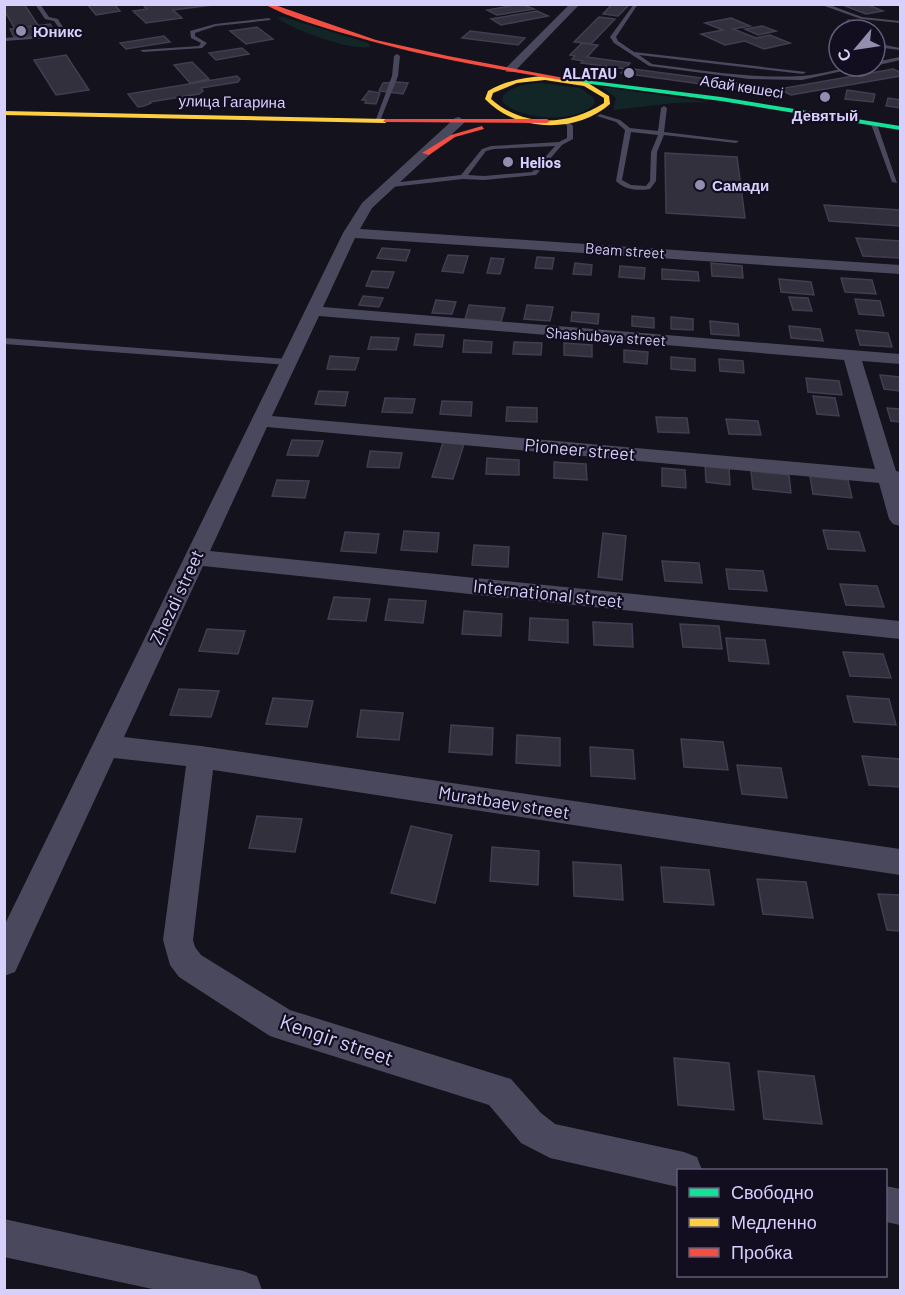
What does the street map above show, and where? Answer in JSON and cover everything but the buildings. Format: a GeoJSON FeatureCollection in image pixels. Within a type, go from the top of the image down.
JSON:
{"type":"FeatureCollection","features":[{"type":"Feature","properties":{"kind":"main road"},"geometry":{"type":"LineString","coordinates":[[251,4],[274,21]]}},
{"type":"Feature","properties":{"kind":"main road"},"geometry":{"type":"LineString","coordinates":[[266,4],[316,24],[408,51],[577,81],[601,91],[607,97],[607,104],[602,110],[572,120]]}},
{"type":"Feature","properties":{"kind":"main road"},"geometry":{"type":"LineString","coordinates":[[332,43],[472,72],[485,79],[476,103]]}},
{"type":"Feature","properties":{"kind":"main road"},"geometry":{"type":"LineString","coordinates":[[476,103],[510,70]]}},
{"type":"Feature","properties":{"kind":"main road"},"geometry":{"type":"LineString","coordinates":[[476,103],[515,80],[561,78]]}},
{"type":"Feature","properties":{"kind":"main road","name":"Абай көшесі"},"geometry":{"type":"LineString","coordinates":[[577,81],[721,99],[900,128]]}},
{"type":"Feature","properties":{"kind":"main road"},"geometry":{"type":"LineString","coordinates":[[476,103],[488,99],[491,105],[512,116],[547,121]]}},
{"type":"Feature","properties":{"kind":"main road","name":"улица Гагарина"},"geometry":{"type":"LineString","coordinates":[[4,113],[376,121],[476,103],[547,121]]}},
{"type":"Feature","properties":{"kind":"main road"},"geometry":{"type":"LineString","coordinates":[[658,108],[712,106],[786,110]]}},
{"type":"Feature","properties":{"kind":"main road"},"geometry":{"type":"LineString","coordinates":[[426,153],[453,136],[473,129],[572,120],[632,111]]}},
{"type":"Feature","properties":{"kind":"main road"},"geometry":{"type":"LineString","coordinates":[[376,121],[402,126],[421,134],[427,143],[426,153]]}},
{"type":"Feature","properties":{"kind":"street"},"geometry":{"type":"LineString","coordinates":[[510,70],[576,4]]}},
{"type":"Feature","properties":{"kind":"street","name":"Zhezdi street"},"geometry":{"type":"LineString","coordinates":[[4,961],[350,233],[367,206],[426,153],[476,103]]}},
{"type":"Feature","properties":{"kind":"street","name":"Beam street"},"geometry":{"type":"LineString","coordinates":[[350,233],[900,270]]}},
{"type":"Feature","properties":{"kind":"street","name":"Shashubaya street"},"geometry":{"type":"LineString","coordinates":[[312,311],[900,359]]}},
{"type":"Feature","properties":{"kind":"street"},"geometry":{"type":"LineString","coordinates":[[852,356],[895,478],[900,519]]}},
{"type":"Feature","properties":{"kind":"street","name":"Pioneer street"},"geometry":{"type":"LineString","coordinates":[[260,421],[895,478]]}},
{"type":"Feature","properties":{"kind":"street","name":"International street"},"geometry":{"type":"LineString","coordinates":[[195,557],[900,630]]}},
{"type":"Feature","properties":{"kind":"street","name":"Muratbaev street"},"geometry":{"type":"LineString","coordinates":[[107,746],[201,756],[900,862]]}},
{"type":"Feature","properties":{"kind":"street","name":"Kengir street"},"geometry":{"type":"LineString","coordinates":[[201,756],[178,940],[181,954],[190,966],[282,1024],[499,1091],[509,1099],[528,1126],[546,1138],[639,1163],[678,1169]]}},
{"type":"Feature","properties":{"kind":"street"},"geometry":{"type":"LineString","coordinates":[[4,1238],[243,1290]]}},
{"type":"Feature","properties":{"kind":"lane"},"geometry":{"type":"LineString","coordinates":[[4,40],[46,36],[62,28],[56,20],[47,18],[37,4]]}},
{"type":"Feature","properties":{"kind":"lane"},"geometry":{"type":"LineString","coordinates":[[636,4],[635,10],[621,23],[613,37],[616,42],[651,65],[708,73],[782,79],[827,73]]}},
{"type":"Feature","properties":{"kind":"lane"},"geometry":{"type":"LineString","coordinates":[[820,4],[842,14],[865,18]]}},
{"type":"Feature","properties":{"kind":"lane"},"geometry":{"type":"LineString","coordinates":[[143,50],[200,47],[204,43],[193,37],[192,32],[215,25],[274,21]]}},
{"type":"Feature","properties":{"kind":"lane"},"geometry":{"type":"LineString","coordinates":[[634,53],[819,74]]}},
{"type":"Feature","properties":{"kind":"lane"},"geometry":{"type":"LineString","coordinates":[[376,121],[395,76],[397,56]]}},
{"type":"Feature","properties":{"kind":"lane"},"geometry":{"type":"LineString","coordinates":[[628,130],[618,181],[623,186],[648,188],[653,182],[654,152],[661,134],[658,108]]}},
{"type":"Feature","properties":{"kind":"lane"},"geometry":{"type":"LineString","coordinates":[[600,116],[618,121],[628,130],[736,141]]}},
{"type":"Feature","properties":{"kind":"lane"},"geometry":{"type":"LineString","coordinates":[[392,185],[463,177],[484,178],[534,174],[560,144],[570,139],[572,120]]}},
{"type":"Feature","properties":{"kind":"lane"},"geometry":{"type":"LineString","coordinates":[[874,124],[895,182]]}},
{"type":"Feature","properties":{"kind":"lane"},"geometry":{"type":"LineString","coordinates":[[463,177],[484,150],[493,147],[560,144]]}},
{"type":"Feature","properties":{"kind":"lane"},"geometry":{"type":"LineString","coordinates":[[4,341],[288,362]]}},
{"type":"Feature","properties":{"kind":"green space"},"geometry":{"type":"Polygon","coordinates":[[[283,17],[368,43],[370,47],[336,43],[277,18],[283,17]]]}},
{"type":"Feature","properties":{"kind":"green space"},"geometry":{"type":"Polygon","coordinates":[[[541,83],[580,88],[594,98],[595,103],[587,110],[576,114],[548,117],[521,113],[502,101],[507,92],[516,87],[541,83]]]}},
{"type":"Feature","properties":{"kind":"green space"},"geometry":{"type":"Polygon","coordinates":[[[602,87],[709,102],[674,103],[613,110],[616,98],[602,87]]]}},
{"type":"Feature","properties":{"kind":"traffic: fast"},"geometry":{"type":"LineString","coordinates":[[577,81],[721,99],[900,128]]}},
{"type":"Feature","properties":{"kind":"traffic: slow"},"geometry":{"type":"LineString","coordinates":[[545,78],[586,84],[607,97],[607,104],[579,118],[546,123],[514,117],[488,99],[490,92],[503,85],[545,78]]}},
{"type":"Feature","properties":{"kind":"traffic: slow"},"geometry":{"type":"LineString","coordinates":[[4,113],[385,121]]}},
{"type":"Feature","properties":{"kind":"traffic: jam"},"geometry":{"type":"LineString","coordinates":[[266,4],[374,41],[448,58],[561,78]]}},
{"type":"Feature","properties":{"kind":"traffic: jam"},"geometry":{"type":"LineString","coordinates":[[385,121],[547,121]]}},
{"type":"Feature","properties":{"kind":"traffic: jam"},"geometry":{"type":"LineString","coordinates":[[426,153],[453,136],[482,128]]}},
{"type":"Feature","properties":{"kind":"place","name":"Юникс"},"geometry":{"type":"Point","coordinates":[21,31]}},
{"type":"Feature","properties":{"kind":"place","name":"ALATAU"},"geometry":{"type":"Point","coordinates":[629,73]}},
{"type":"Feature","properties":{"kind":"place","name":"Девятый"},"geometry":{"type":"Point","coordinates":[825,97]}},
{"type":"Feature","properties":{"kind":"place","name":"Helios"},"geometry":{"type":"Point","coordinates":[508,162]}},
{"type":"Feature","properties":{"kind":"place","name":"Самади"},"geometry":{"type":"Point","coordinates":[700,185]}}]}
